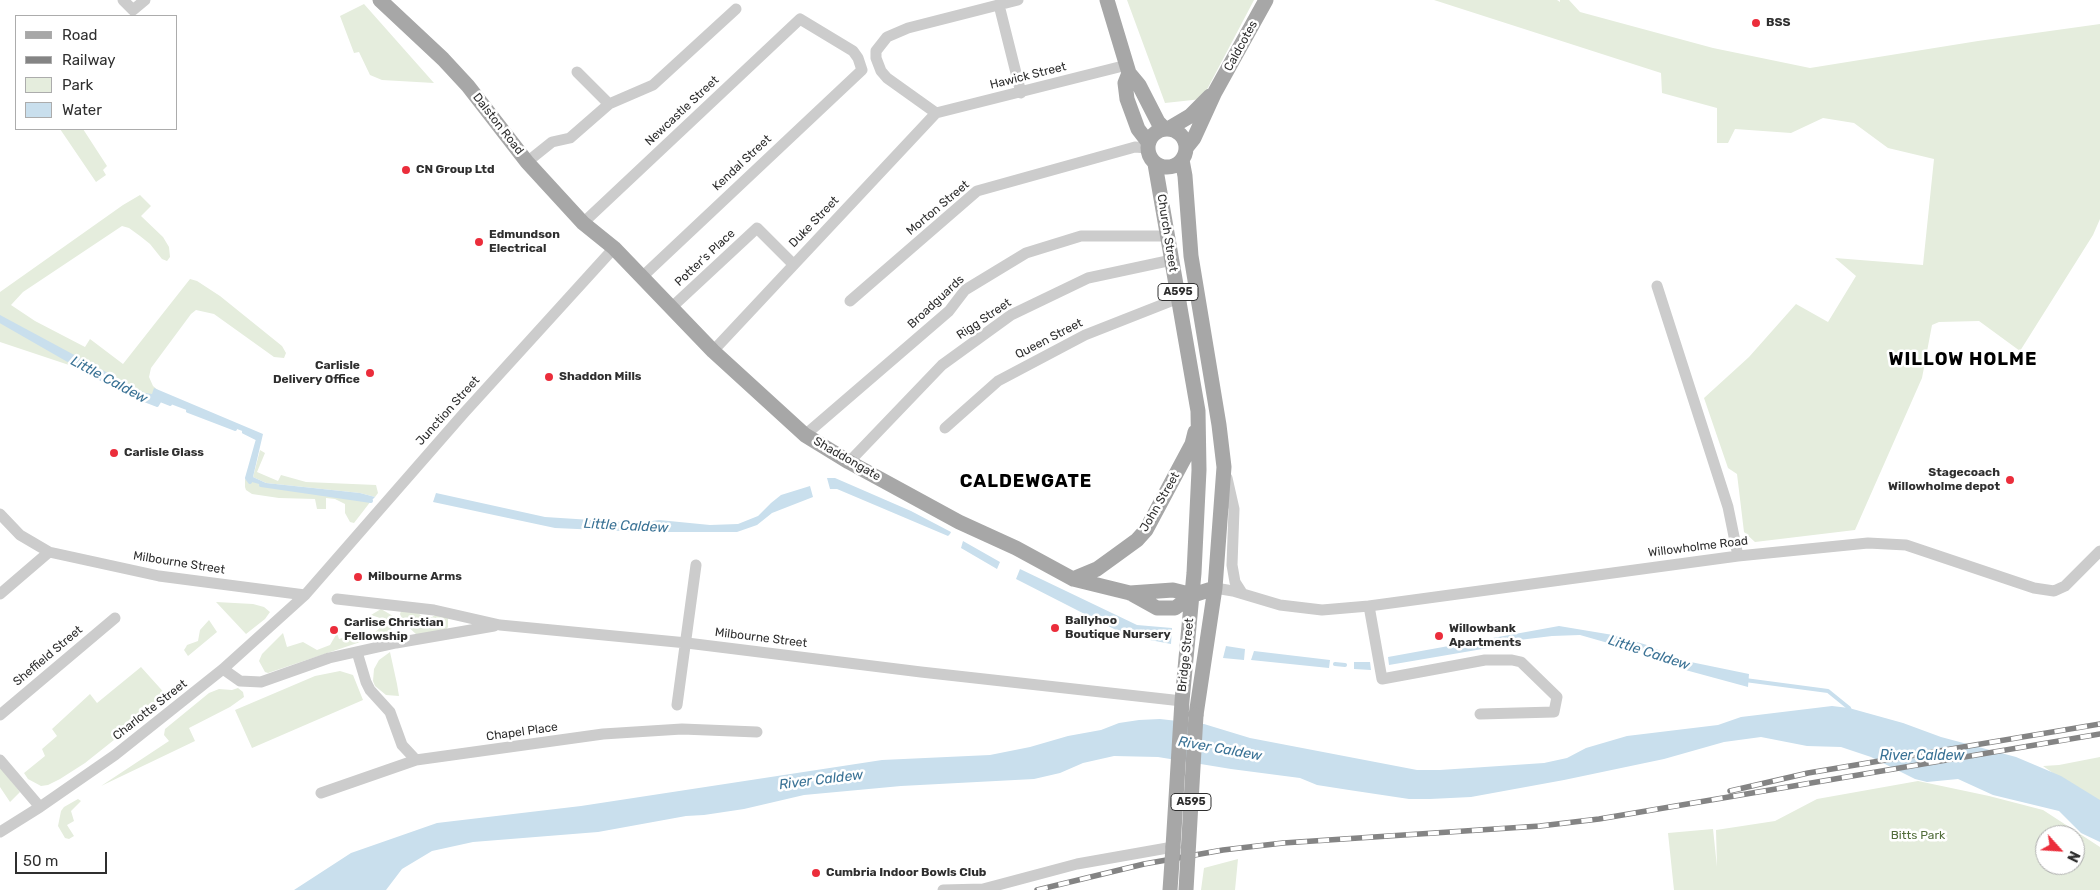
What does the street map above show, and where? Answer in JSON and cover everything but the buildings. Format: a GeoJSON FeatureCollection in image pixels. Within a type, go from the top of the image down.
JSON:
{"type":"FeatureCollection","features":[{"type":"Feature","properties":{"kind":"main road","name":"Dalston Road"},"geometry":{"type":"LineString","coordinates":[[380,0],[468,86],[527,162],[583,223],[614,248]]}},
{"type":"Feature","properties":{"kind":"main road"},"geometry":{"type":"LineString","coordinates":[[1108,0],[1128,69],[1139,85],[1158,122],[1167,129]]}},
{"type":"Feature","properties":{"kind":"main road","name":"Caldcotes"},"geometry":{"type":"LineString","coordinates":[[1184,154],[1194,138],[1215,92],[1266,0]]}},
{"type":"Feature","properties":{"kind":"main road"},"geometry":{"type":"LineString","coordinates":[[1128,69],[1124,84],[1138,129],[1148,145],[1150,157],[1160,167],[1172,167],[1184,154],[1183,137],[1174,130],[1167,129],[1155,133],[1148,145]]}},
{"type":"Feature","properties":{"kind":"main road","name":"Caldcotes"},"geometry":{"type":"LineString","coordinates":[[1167,129],[1190,116],[1215,92]]}},
{"type":"Feature","properties":{"kind":"main road","name":"Church Street"},"geometry":{"type":"LineString","coordinates":[[1184,154],[1191,256],[1216,408]]}},
{"type":"Feature","properties":{"kind":"main road","name":"Church Street"},"geometry":{"type":"LineString","coordinates":[[1155,164],[1169,236],[1198,420]]}},
{"type":"Feature","properties":{"kind":"main road","name":"Shaddongate"},"geometry":{"type":"LineString","coordinates":[[614,248],[713,351],[805,434],[849,462],[959,522],[1016,548],[1073,579],[1130,593],[1157,608],[1175,608],[1193,595],[1215,588]]}},
{"type":"Feature","properties":{"kind":"main road","name":"Bridge Street"},"geometry":{"type":"LineString","coordinates":[[1170,890],[1173,847],[1189,716],[1215,588],[1224,467],[1216,408]]}},
{"type":"Feature","properties":{"kind":"main road","name":"Bridge Street"},"geometry":{"type":"LineString","coordinates":[[1186,890],[1189,716],[1182,701],[1193,595],[1199,470],[1198,420]]}},
{"type":"Feature","properties":{"kind":"main road","name":"John Street"},"geometry":{"type":"LineString","coordinates":[[1073,579],[1097,569],[1137,540],[1146,530],[1192,444],[1198,420]]}},
{"type":"Feature","properties":{"kind":"street"},"geometry":{"type":"LineString","coordinates":[[123,0],[133,10],[145,0]]}},
{"type":"Feature","properties":{"kind":"street"},"geometry":{"type":"LineString","coordinates":[[936,113],[881,71],[876,58],[876,51],[887,38],[908,28],[1018,0]]}},
{"type":"Feature","properties":{"kind":"street"},"geometry":{"type":"LineString","coordinates":[[999,5],[1021,93]]}},
{"type":"Feature","properties":{"kind":"street"},"geometry":{"type":"LineString","coordinates":[[527,162],[552,142],[570,138],[609,104],[654,85],[736,9]]}},
{"type":"Feature","properties":{"kind":"street","name":"Newcastle Street"},"geometry":{"type":"LineString","coordinates":[[583,223],[800,19],[853,51],[858,58],[862,70]]}},
{"type":"Feature","properties":{"kind":"street","name":"Hawick Street"},"geometry":{"type":"LineString","coordinates":[[936,113],[1078,78],[1128,69]]}},
{"type":"Feature","properties":{"kind":"street","name":"Kendal Street"},"geometry":{"type":"LineString","coordinates":[[642,277],[862,70]]}},
{"type":"Feature","properties":{"kind":"street"},"geometry":{"type":"LineString","coordinates":[[578,72],[609,104]]}},
{"type":"Feature","properties":{"kind":"street","name":"Duke Street"},"geometry":{"type":"LineString","coordinates":[[713,351],[936,113]]}},
{"type":"Feature","properties":{"kind":"street","name":"Morton Street"},"geometry":{"type":"LineString","coordinates":[[850,301],[977,191],[1148,145]]}},
{"type":"Feature","properties":{"kind":"street","name":"Potter's Place"},"geometry":{"type":"LineString","coordinates":[[672,307],[757,228],[793,264]]}},
{"type":"Feature","properties":{"kind":"street","name":"Broadguards"},"geometry":{"type":"LineString","coordinates":[[805,434],[949,311],[965,290],[1026,253],[1081,236],[1169,236]]}},
{"type":"Feature","properties":{"kind":"street","name":"Junction Street"},"geometry":{"type":"LineString","coordinates":[[306,595],[464,413],[614,248]]}},
{"type":"Feature","properties":{"kind":"street","name":"Rigg Street"},"geometry":{"type":"LineString","coordinates":[[849,462],[942,365],[1011,315],[1088,278],[1172,260]]}},
{"type":"Feature","properties":{"kind":"street"},"geometry":{"type":"LineString","coordinates":[[1657,286],[1728,507],[1738,556]]}},
{"type":"Feature","properties":{"kind":"street","name":"Queen Street"},"geometry":{"type":"LineString","coordinates":[[944,428],[998,381],[1086,335],[1179,298]]}},
{"type":"Feature","properties":{"kind":"street","name":"Bridge Street"},"geometry":{"type":"LineString","coordinates":[[1224,467],[1234,509],[1232,565],[1235,582],[1242,593]]}},
{"type":"Feature","properties":{"kind":"street","name":"Milbourne Street"},"geometry":{"type":"LineString","coordinates":[[0,514],[20,535],[49,552],[159,576],[306,595]]}},
{"type":"Feature","properties":{"kind":"street","name":"Willowholme Road"},"geometry":{"type":"LineString","coordinates":[[1215,588],[1242,593],[1280,605],[1322,610],[1369,606],[1738,556],[1868,543],[1906,545],[2034,588],[2054,591],[2065,586],[2100,551]]}},
{"type":"Feature","properties":{"kind":"street"},"geometry":{"type":"LineString","coordinates":[[0,594],[49,552]]}},
{"type":"Feature","properties":{"kind":"street"},"geometry":{"type":"LineString","coordinates":[[677,705],[687,643],[696,565]]}},
{"type":"Feature","properties":{"kind":"street","name":"Charlotte Street"},"geometry":{"type":"LineString","coordinates":[[0,832],[115,755],[223,669],[306,595]]}},
{"type":"Feature","properties":{"kind":"street","name":"Milbourne Street"},"geometry":{"type":"LineString","coordinates":[[337,600],[434,610],[500,625],[687,643],[921,672],[1182,701]]}},
{"type":"Feature","properties":{"kind":"street"},"geometry":{"type":"LineString","coordinates":[[1369,606],[1382,679],[1485,660],[1512,660],[1521,662],[1557,697],[1554,712],[1480,714]]}},
{"type":"Feature","properties":{"kind":"street","name":"Sheffield Street"},"geometry":{"type":"LineString","coordinates":[[0,715],[115,618]]}},
{"type":"Feature","properties":{"kind":"street"},"geometry":{"type":"LineString","coordinates":[[223,669],[240,681],[261,682],[329,658],[396,643],[500,625]]}},
{"type":"Feature","properties":{"kind":"street"},"geometry":{"type":"LineString","coordinates":[[357,652],[370,690],[390,712],[402,745],[416,760]]}},
{"type":"Feature","properties":{"kind":"street","name":"Chapel Place"},"geometry":{"type":"LineString","coordinates":[[321,793],[416,760],[603,734],[682,729],[757,732]]}},
{"type":"Feature","properties":{"kind":"street"},"geometry":{"type":"LineString","coordinates":[[0,760],[40,807]]}},
{"type":"Feature","properties":{"kind":"street"},"geometry":{"type":"LineString","coordinates":[[943,890],[983,889],[1077,864],[1173,847]]}},
{"type":"Feature","properties":{"kind":"green space"},"geometry":{"type":"Polygon","coordinates":[[[1127,0],[1254,0],[1202,99],[1165,103],[1127,0]]]}},
{"type":"Feature","properties":{"kind":"green space"},"geometry":{"type":"Polygon","coordinates":[[[1434,0],[1557,0],[1560,2],[1560,0],[1569,0],[1580,12],[1713,48],[1810,68],[2100,24],[2100,219],[2093,235],[2020,351],[1979,321],[1939,322],[1932,325],[1922,378],[1855,530],[1755,542],[1744,532],[1737,474],[1728,468],[1704,398],[1749,357],[1796,304],[1828,322],[1856,276],[1835,258],[1923,265],[1934,159],[1888,148],[1854,123],[1823,118],[1791,133],[1735,129],[1728,143],[1717,143],[1717,108],[1662,93],[1661,73],[1434,0]]]}},
{"type":"Feature","properties":{"kind":"green space"},"geometry":{"type":"Polygon","coordinates":[[[364,4],[434,83],[382,80],[370,75],[359,52],[354,53],[340,16],[364,4]]]}},
{"type":"Feature","properties":{"kind":"green space"},"geometry":{"type":"Polygon","coordinates":[[[61,130],[84,130],[107,166],[103,170],[106,175],[96,182],[61,130]]]}},
{"type":"Feature","properties":{"kind":"green space"},"geometry":{"type":"Polygon","coordinates":[[[140,195],[151,206],[141,216],[163,237],[169,247],[170,257],[167,261],[162,259],[150,244],[140,236],[129,228],[122,226],[23,292],[11,305],[35,321],[85,347],[90,339],[123,364],[190,279],[197,281],[220,296],[282,346],[286,353],[284,358],[274,357],[214,314],[196,310],[151,368],[149,377],[153,386],[159,391],[150,395],[135,391],[81,369],[0,342],[0,292],[140,195]]]}},
{"type":"Feature","properties":{"kind":"green space"},"geometry":{"type":"Polygon","coordinates":[[[260,450],[265,453],[257,472],[278,481],[281,475],[306,482],[376,485],[378,493],[375,497],[360,493],[266,483],[253,477],[260,450]]]}},
{"type":"Feature","properties":{"kind":"green space"},"geometry":{"type":"Polygon","coordinates":[[[249,472],[248,478],[274,488],[371,501],[354,523],[350,522],[345,513],[345,504],[335,499],[326,498],[326,509],[317,509],[315,499],[279,498],[252,494],[245,487],[245,480],[249,472]]]}},
{"type":"Feature","properties":{"kind":"green space"},"geometry":{"type":"Polygon","coordinates":[[[216,602],[253,604],[264,607],[270,612],[265,619],[246,634],[216,602]]]}},
{"type":"Feature","properties":{"kind":"green space"},"geometry":{"type":"Polygon","coordinates":[[[402,608],[412,609],[425,618],[435,615],[448,617],[448,627],[446,630],[417,635],[403,622],[400,614],[402,608]]]}},
{"type":"Feature","properties":{"kind":"green space"},"geometry":{"type":"Polygon","coordinates":[[[381,609],[393,616],[395,621],[390,632],[268,673],[265,672],[259,661],[262,654],[283,633],[287,647],[303,642],[317,650],[330,645],[337,633],[339,639],[352,635],[359,638],[373,634],[383,625],[383,619],[371,615],[381,609]]]}},
{"type":"Feature","properties":{"kind":"green space"},"geometry":{"type":"Polygon","coordinates":[[[209,620],[217,632],[188,656],[184,650],[187,645],[198,641],[200,630],[209,620]]]}},
{"type":"Feature","properties":{"kind":"green space"},"geometry":{"type":"Polygon","coordinates":[[[390,652],[399,696],[386,695],[375,686],[373,681],[374,669],[379,660],[390,652]]]}},
{"type":"Feature","properties":{"kind":"green space"},"geometry":{"type":"Polygon","coordinates":[[[141,667],[168,697],[85,763],[60,779],[41,786],[28,779],[24,773],[45,756],[42,749],[57,736],[52,729],[90,694],[97,703],[141,667]]]}},
{"type":"Feature","properties":{"kind":"green space"},"geometry":{"type":"Polygon","coordinates":[[[340,671],[353,675],[363,700],[252,748],[235,710],[315,676],[340,671]]]}},
{"type":"Feature","properties":{"kind":"green space"},"geometry":{"type":"Polygon","coordinates":[[[238,688],[243,692],[244,697],[230,707],[189,728],[195,741],[101,786],[169,741],[164,735],[165,729],[209,693],[219,689],[232,690],[238,688]]]}},
{"type":"Feature","properties":{"kind":"green space"},"geometry":{"type":"Polygon","coordinates":[[[2100,757],[2100,802],[2071,786],[2043,766],[2059,765],[2100,757]]]}},
{"type":"Feature","properties":{"kind":"green space"},"geometry":{"type":"Polygon","coordinates":[[[0,767],[20,792],[10,802],[0,787],[0,767]]]}},
{"type":"Feature","properties":{"kind":"green space","name":"Bitts Park"},"geometry":{"type":"Polygon","coordinates":[[[1918,781],[1989,796],[2043,810],[2066,825],[2035,825],[2035,875],[2085,875],[2085,837],[2100,847],[2100,890],[1674,890],[1668,833],[1713,829],[1717,867],[1716,830],[1775,821],[1817,799],[1918,781]]]}},
{"type":"Feature","properties":{"kind":"green space"},"geometry":{"type":"Polygon","coordinates":[[[78,799],[81,801],[71,811],[74,821],[67,825],[74,836],[69,839],[65,838],[58,826],[61,811],[64,807],[78,799]]]}},
{"type":"Feature","properties":{"kind":"green space"},"geometry":{"type":"Polygon","coordinates":[[[1238,859],[1235,890],[1201,890],[1204,868],[1238,859]]]}},
{"type":"Feature","properties":{"kind":"water"},"geometry":{"type":"Polygon","coordinates":[[[0,315],[145,393],[152,394],[154,388],[263,434],[253,477],[266,483],[360,493],[375,497],[371,501],[274,488],[248,481],[257,439],[245,432],[160,400],[157,405],[127,392],[0,321],[0,315]]]}},
{"type":"Feature","properties":{"kind":"water"},"geometry":{"type":"Polygon","coordinates":[[[827,478],[835,478],[911,511],[951,532],[948,536],[837,489],[830,489],[827,478]]]}},
{"type":"Feature","properties":{"kind":"water"},"geometry":{"type":"Polygon","coordinates":[[[810,486],[813,497],[772,513],[757,525],[737,532],[644,532],[555,528],[433,502],[436,493],[545,517],[638,523],[659,520],[710,525],[738,524],[758,516],[781,495],[810,486]]]}},
{"type":"Feature","properties":{"kind":"water"},"geometry":{"type":"Polygon","coordinates":[[[963,541],[1000,562],[997,569],[961,548],[963,541]]]}},
{"type":"Feature","properties":{"kind":"water"},"geometry":{"type":"Polygon","coordinates":[[[1020,569],[1137,625],[1172,628],[1171,644],[1129,636],[1116,630],[1016,579],[1020,569]]]}},
{"type":"Feature","properties":{"kind":"water"},"geometry":{"type":"Polygon","coordinates":[[[1559,626],[1613,635],[1647,645],[1681,660],[1749,674],[1748,687],[1678,668],[1631,646],[1608,643],[1580,635],[1519,640],[1500,646],[1389,665],[1388,657],[1559,626]]]}},
{"type":"Feature","properties":{"kind":"water"},"geometry":{"type":"Polygon","coordinates":[[[1226,646],[1245,649],[1244,660],[1223,658],[1226,646]]]}},
{"type":"Feature","properties":{"kind":"water"},"geometry":{"type":"Polygon","coordinates":[[[1254,651],[1330,660],[1329,668],[1251,660],[1254,651]]]}},
{"type":"Feature","properties":{"kind":"water"},"geometry":{"type":"Polygon","coordinates":[[[1354,662],[1370,662],[1371,670],[1354,669],[1354,662]]]}},
{"type":"Feature","properties":{"kind":"water","name":"River Caldew"},"geometry":{"type":"Polygon","coordinates":[[[1832,706],[1849,708],[1903,723],[1941,737],[2016,757],[2061,776],[2100,800],[2100,842],[2085,835],[2085,825],[2073,825],[2059,811],[1993,795],[1958,779],[1927,782],[1915,779],[1871,757],[1841,747],[1807,746],[1761,737],[1724,742],[1664,759],[1564,780],[1471,797],[1430,799],[1409,799],[1349,790],[1317,785],[1300,778],[1158,757],[1114,756],[1083,763],[1060,773],[1034,779],[901,786],[804,795],[744,809],[686,816],[598,832],[473,842],[432,851],[402,869],[386,890],[294,890],[351,853],[437,823],[581,806],[882,760],[990,755],[1101,730],[1119,723],[1139,720],[1160,719],[1204,724],[1250,738],[1417,770],[1440,770],[1544,763],[1567,758],[1586,748],[1627,736],[1718,725],[1741,717],[1832,706]]]}},
{"type":"Feature","properties":{"kind":"waterway","name":"Little Caldew"},"geometry":{"type":"LineString","coordinates":[[0,321],[110,384],[138,397]]}},
{"type":"Feature","properties":{"kind":"waterway","name":"Little Caldew"},"geometry":{"type":"LineString","coordinates":[[144,400],[157,405],[160,400],[170,404]]}},
{"type":"Feature","properties":{"kind":"waterway","name":"Little Caldew"},"geometry":{"type":"LineString","coordinates":[[188,411],[235,429]]}},
{"type":"Feature","properties":{"kind":"waterway","name":"Little Caldew"},"geometry":{"type":"LineString","coordinates":[[244,432],[258,439],[247,478],[250,482]]}},
{"type":"Feature","properties":{"kind":"waterway","name":"Little Caldew"},"geometry":{"type":"LineString","coordinates":[[261,485],[371,501]]}},
{"type":"Feature","properties":{"kind":"waterway"},"geometry":{"type":"LineString","coordinates":[[1335,664],[1345,665]]}},
{"type":"Feature","properties":{"kind":"waterway","name":"Little Caldew"},"geometry":{"type":"LineString","coordinates":[[1745,680],[1828,691],[1849,708],[1851,713]]}},
{"type":"Feature","properties":{"kind":"railway"},"geometry":{"type":"LineString","coordinates":[[1730,791],[1808,773],[2100,724]]}},
{"type":"Feature","properties":{"kind":"railway"},"geometry":{"type":"LineString","coordinates":[[1037,890],[1144,864],[1223,850],[1283,843],[1540,826],[1599,819],[2100,734]]}},
{"type":"Feature","properties":{"kind":"place","name":"BSS"},"geometry":{"type":"Point","coordinates":[1756,23]}},
{"type":"Feature","properties":{"kind":"place","name":"CN Group Ltd"},"geometry":{"type":"Point","coordinates":[406,170]}},
{"type":"Feature","properties":{"kind":"place","name":"Edmundson Electrical"},"geometry":{"type":"Point","coordinates":[479,242]}},
{"type":"Feature","properties":{"kind":"place","name":"Carlisle Delivery Office"},"geometry":{"type":"Point","coordinates":[370,373]}},
{"type":"Feature","properties":{"kind":"place","name":"Shaddon Mills"},"geometry":{"type":"Point","coordinates":[549,377]}},
{"type":"Feature","properties":{"kind":"place","name":"Carlisle Glass"},"geometry":{"type":"Point","coordinates":[114,453]}},
{"type":"Feature","properties":{"kind":"place","name":"Stagecoach Willowholme depot"},"geometry":{"type":"Point","coordinates":[2010,480]}},
{"type":"Feature","properties":{"kind":"place","name":"Milbourne Arms"},"geometry":{"type":"Point","coordinates":[358,577]}},
{"type":"Feature","properties":{"kind":"place","name":"Ballyhoo Boutique Nursery"},"geometry":{"type":"Point","coordinates":[1055,628]}},
{"type":"Feature","properties":{"kind":"place","name":"Carlise Christian Fellowship"},"geometry":{"type":"Point","coordinates":[334,630]}},
{"type":"Feature","properties":{"kind":"place","name":"Willowbank Apartments"},"geometry":{"type":"Point","coordinates":[1439,636]}},
{"type":"Feature","properties":{"kind":"place","name":"Cumbria Indoor Bowls Club"},"geometry":{"type":"Point","coordinates":[816,873]}},
{"type":"Feature","properties":{"kind":"district","name":"WILLOW HOLME"},"geometry":{"type":"Point","coordinates":[1963,360]}},
{"type":"Feature","properties":{"kind":"district","name":"CALDEWGATE"},"geometry":{"type":"Point","coordinates":[1026,482]}}]}
